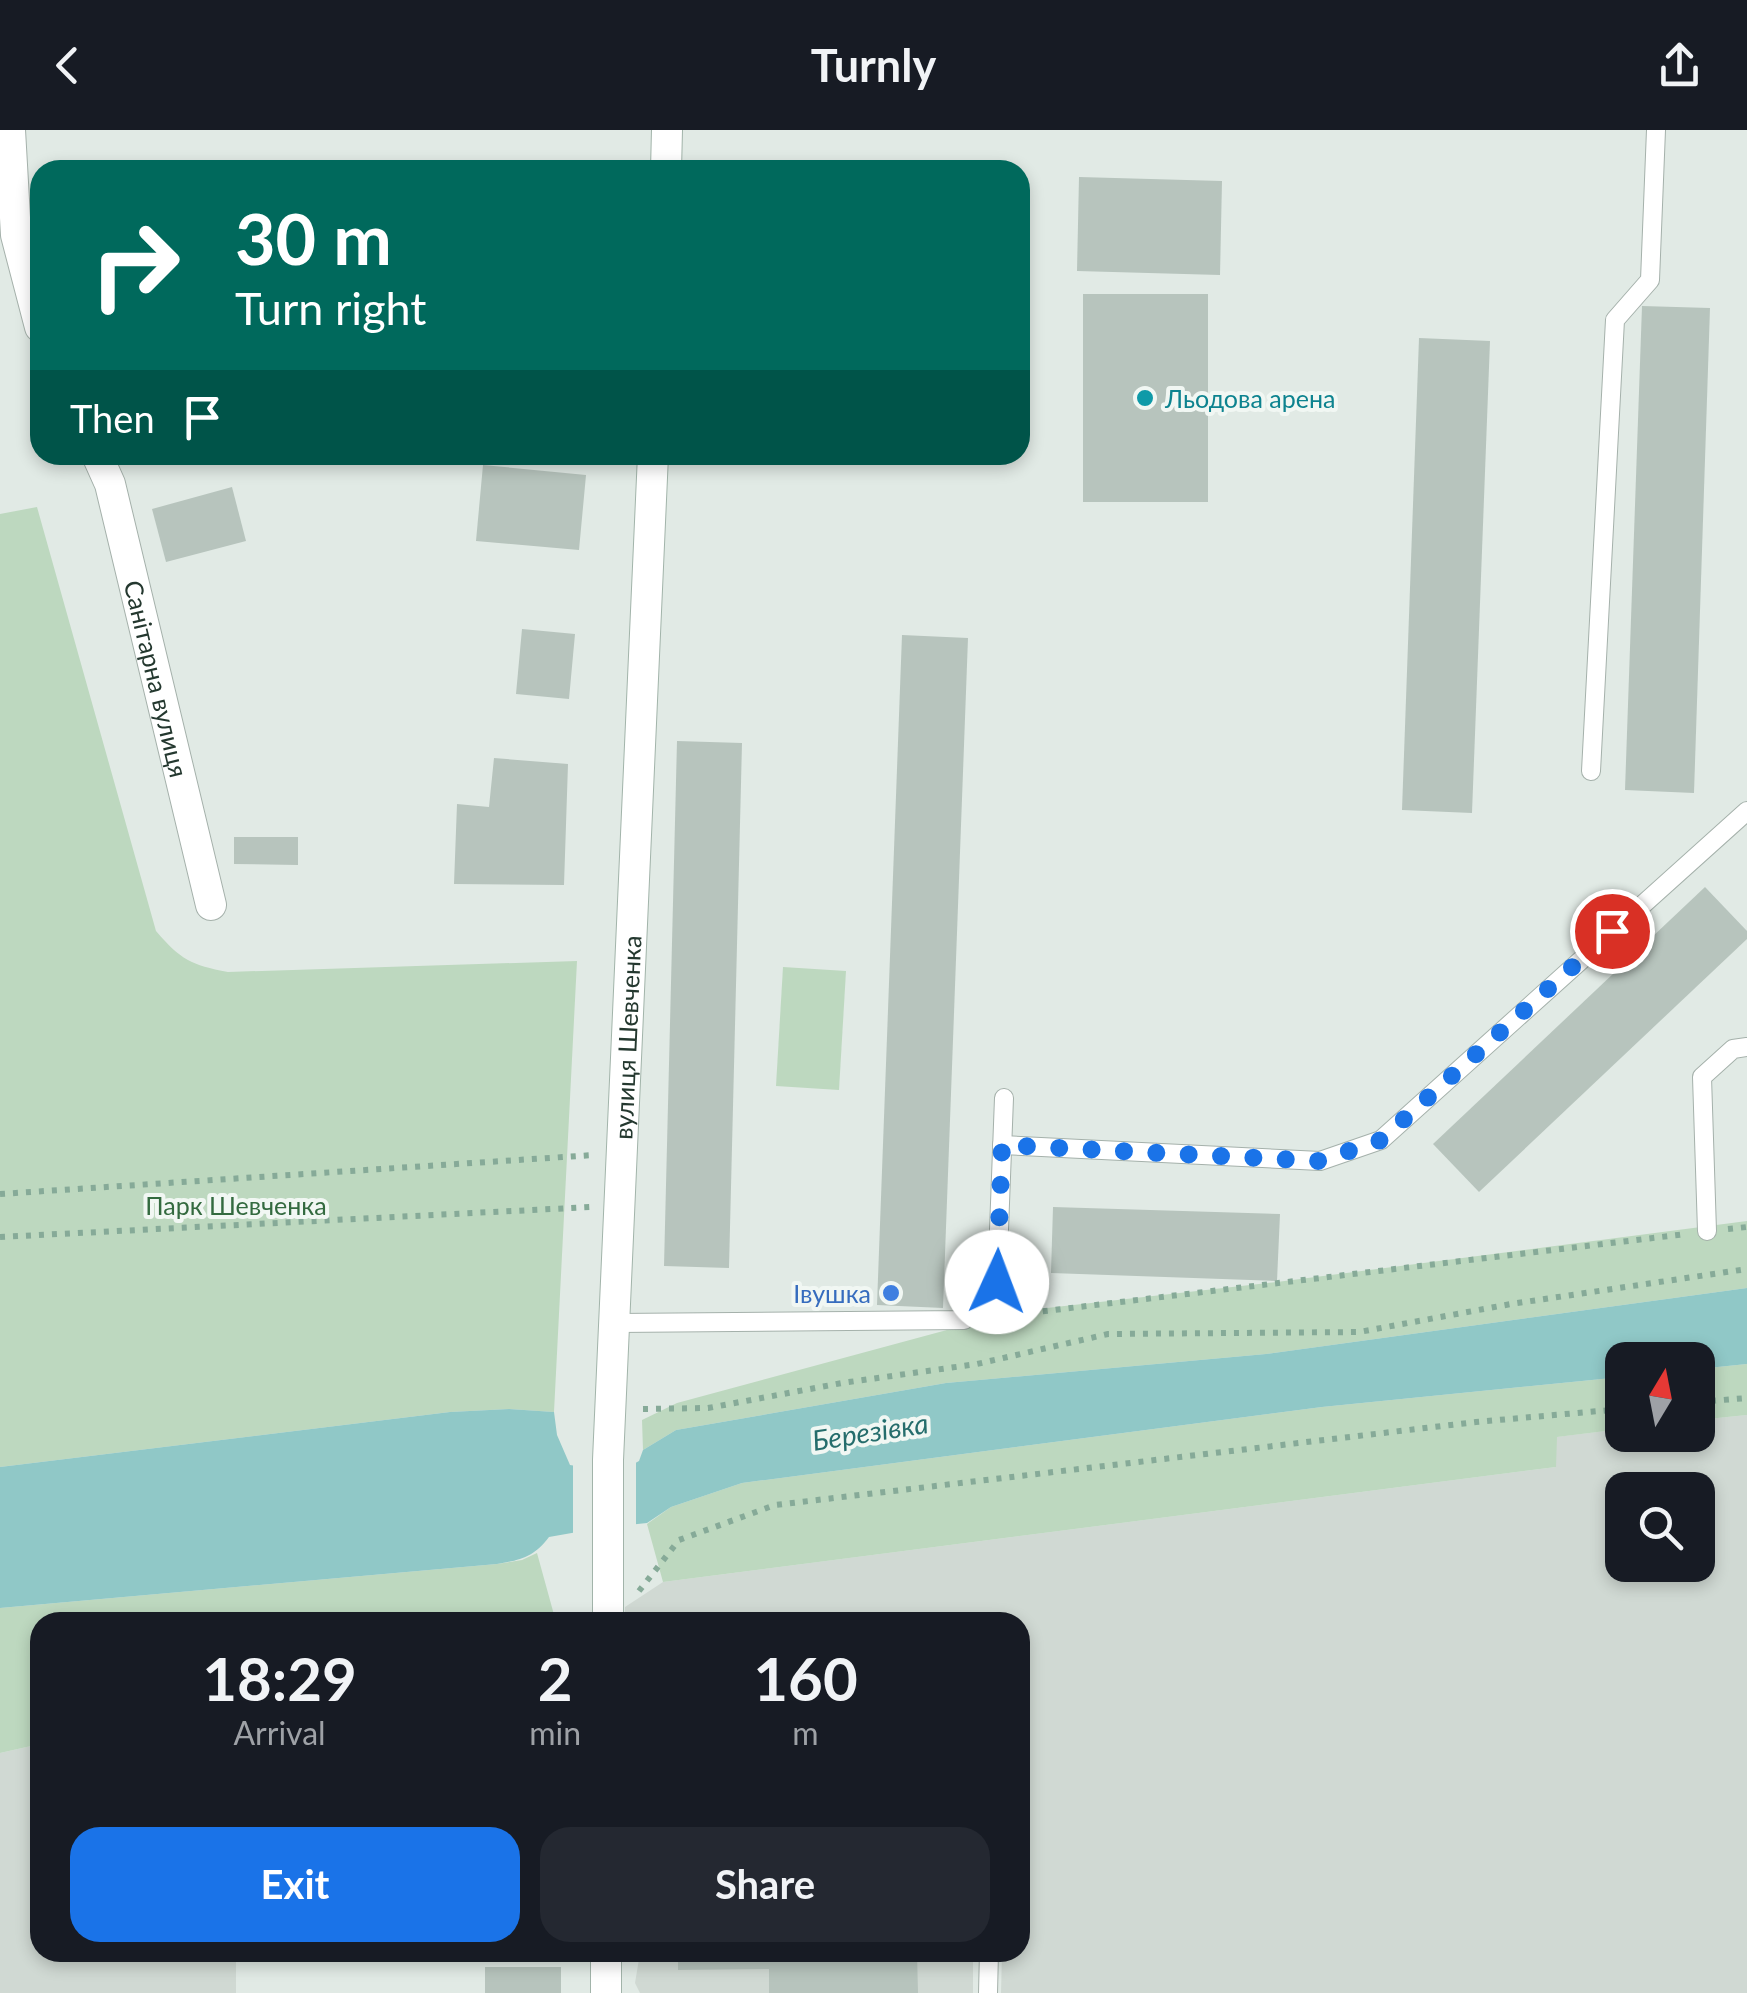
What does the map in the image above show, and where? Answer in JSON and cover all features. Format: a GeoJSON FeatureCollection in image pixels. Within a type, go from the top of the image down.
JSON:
{"type":"FeatureCollection","features":[{"type":"Feature","properties":{"kind":"main road"},"geometry":{"type":"LineString","coordinates":[[10,130],[16,234],[30,288]]}},
{"type":"Feature","properties":{"kind":"main road"},"geometry":{"type":"LineString","coordinates":[[666,160],[667,130]]}},
{"type":"Feature","properties":{"kind":"main road","name":"Санітарна вулиця"},"geometry":{"type":"LineString","coordinates":[[101,465],[110,484],[211,905]]}},
{"type":"Feature","properties":{"kind":"main road","name":"вулиця Шевченка"},"geometry":{"type":"LineString","coordinates":[[613,1612],[622,1592],[608,1460],[654,465]]}},
{"type":"Feature","properties":{"kind":"main road"},"geometry":{"type":"LineString","coordinates":[[606,1962],[606,1993]]}},
{"type":"Feature","properties":{"kind":"lane"},"geometry":{"type":"LineString","coordinates":[[1590,770],[1614,320],[1650,280],[1656,130]]}},
{"type":"Feature","properties":{"kind":"lane"},"geometry":{"type":"LineString","coordinates":[[1002,1145],[1320,1161],[1381,1140],[1747,810]]}},
{"type":"Feature","properties":{"kind":"lane"},"geometry":{"type":"LineString","coordinates":[[1707,1231],[1702,1078],[1733,1049],[1747,1047]]}},
{"type":"Feature","properties":{"kind":"lane"},"geometry":{"type":"LineString","coordinates":[[616,1323],[964,1320],[997,1282],[1004,1098]]}},
{"type":"Feature","properties":{"kind":"lane"},"geometry":{"type":"LineString","coordinates":[[988,1962],[988,1993]]}},
{"type":"Feature","properties":{"kind":"path"},"geometry":{"type":"LineString","coordinates":[[0,1194],[595,1155]]}},
{"type":"Feature","properties":{"kind":"path"},"geometry":{"type":"LineString","coordinates":[[0,1236],[593,1207]]}},
{"type":"Feature","properties":{"kind":"path"},"geometry":{"type":"LineString","coordinates":[[964,1320],[1747,1227]]}},
{"type":"Feature","properties":{"kind":"path"},"geometry":{"type":"LineString","coordinates":[[644,1409],[708,1408],[842,1383],[977,1364],[1108,1334],[1360,1332],[1511,1304],[1747,1269]]}},
{"type":"Feature","properties":{"kind":"path"},"geometry":{"type":"LineString","coordinates":[[1715,1401],[1747,1398]]}},
{"type":"Feature","properties":{"kind":"path"},"geometry":{"type":"LineString","coordinates":[[622,1592],[679,1540],[775,1506],[1476,1422],[1605,1411]]}},
{"type":"Feature","properties":{"kind":"shaded area"},"geometry":{"type":"Polygon","coordinates":[[[1747,1415],[1747,1993],[1001,1993],[1002,1962],[1030,1962],[1030,1612],[625,1612],[625,1607],[663,1582],[1556,1467],[1556,1437],[1605,1431],[1605,1452],[1715,1452],[1715,1418],[1747,1415]]]}},
{"type":"Feature","properties":{"kind":"shaded area"},"geometry":{"type":"Polygon","coordinates":[[[30,1746],[30,1962],[236,1962],[236,1993],[0,1993],[0,1753],[30,1746]]]}},
{"type":"Feature","properties":{"kind":"shaded area"},"geometry":{"type":"Polygon","coordinates":[[[638,1962],[973,1962],[973,1993],[640,1993],[635,1983],[638,1962]]]}},
{"type":"Feature","properties":{"kind":"green space","name":"Парк Шевченка"},"geometry":{"type":"Polygon","coordinates":[[[37,507],[156,931],[173,949],[196,964],[228,972],[577,961],[554,1412],[450,1412],[0,1467],[0,514],[37,507]]]}},
{"type":"Feature","properties":{"kind":"green space"},"geometry":{"type":"Polygon","coordinates":[[[783,967],[846,971],[839,1090],[776,1086],[783,967]]]}},
{"type":"Feature","properties":{"kind":"green space"},"geometry":{"type":"Polygon","coordinates":[[[1747,1221],[1747,1288],[1266,1354],[946,1383],[676,1430],[643,1450],[642,1420],[677,1403],[958,1327],[977,1316],[1747,1221]]]}},
{"type":"Feature","properties":{"kind":"green space"},"geometry":{"type":"Polygon","coordinates":[[[1747,1364],[1747,1415],[1715,1418],[1715,1367],[1747,1364]]]}},
{"type":"Feature","properties":{"kind":"green space"},"geometry":{"type":"Polygon","coordinates":[[[1605,1379],[1605,1431],[1557,1437],[1556,1467],[663,1582],[647,1524],[671,1507],[742,1483],[1322,1407],[1605,1379]]]}},
{"type":"Feature","properties":{"kind":"green space"},"geometry":{"type":"Polygon","coordinates":[[[537,1553],[553,1612],[30,1612],[30,1746],[0,1753],[0,1608],[522,1560],[537,1553]]]}},
{"type":"Feature","properties":{"kind":"water","name":"Березівка"},"geometry":{"type":"Polygon","coordinates":[[[1747,1288],[1747,1364],[1715,1367],[1715,1342],[1605,1342],[1605,1379],[1322,1407],[742,1483],[671,1507],[647,1523],[549,1537],[526,1556],[497,1564],[0,1608],[0,1467],[450,1412],[509,1409],[554,1412],[557,1435],[570,1465],[614,1469],[639,1461],[643,1450],[676,1430],[946,1383],[1266,1354],[1747,1288]]]}},
{"type":"Feature","properties":{"kind":"pier"},"geometry":{"type":"Polygon","coordinates":[[[573,1460],[598,1465],[636,1460],[636,1530],[573,1538],[573,1460]]]}},
{"type":"Feature","properties":{"kind":"building"},"geometry":{"type":"Polygon","coordinates":[[[1079,177],[1222,181],[1220,275],[1077,271],[1079,177]]]}},
{"type":"Feature","properties":{"kind":"building","name":"Льодова арена"},"geometry":{"type":"Polygon","coordinates":[[[1083,294],[1208,294],[1208,502],[1083,502],[1083,294]]]}},
{"type":"Feature","properties":{"kind":"building"},"geometry":{"type":"Polygon","coordinates":[[[1642,306],[1710,308],[1694,793],[1625,790],[1642,306]]]}},
{"type":"Feature","properties":{"kind":"building"},"geometry":{"type":"Polygon","coordinates":[[[1419,338],[1490,341],[1472,813],[1402,810],[1419,338]]]}},
{"type":"Feature","properties":{"kind":"building"},"geometry":{"type":"Polygon","coordinates":[[[483,465],[586,475],[579,550],[476,541],[483,465]]]}},
{"type":"Feature","properties":{"kind":"building"},"geometry":{"type":"Polygon","coordinates":[[[232,487],[246,541],[166,562],[152,509],[232,487]]]}},
{"type":"Feature","properties":{"kind":"building"},"geometry":{"type":"Polygon","coordinates":[[[522,629],[575,634],[569,699],[516,694],[522,629]]]}},
{"type":"Feature","properties":{"kind":"building"},"geometry":{"type":"Polygon","coordinates":[[[902,635],[968,638],[943,1308],[877,1305],[902,635]]]}},
{"type":"Feature","properties":{"kind":"building"},"geometry":{"type":"Polygon","coordinates":[[[677,741],[742,743],[729,1268],[664,1266],[677,741]]]}},
{"type":"Feature","properties":{"kind":"building"},"geometry":{"type":"Polygon","coordinates":[[[494,758],[568,764],[564,885],[454,884],[457,804],[489,807],[494,758]]]}},
{"type":"Feature","properties":{"kind":"building"},"geometry":{"type":"Polygon","coordinates":[[[234,837],[298,837],[298,865],[234,864],[234,837]]]}},
{"type":"Feature","properties":{"kind":"building"},"geometry":{"type":"Polygon","coordinates":[[[1705,887],[1747,931],[1747,939],[1479,1192],[1433,1144],[1705,887]]]}},
{"type":"Feature","properties":{"kind":"building"},"geometry":{"type":"Polygon","coordinates":[[[1053,1207],[1280,1214],[1277,1281],[1051,1273],[1053,1207]]]}},
{"type":"Feature","properties":{"kind":"building"},"geometry":{"type":"Polygon","coordinates":[[[678,1962],[917,1962],[918,1993],[769,1993],[769,1969],[678,1970],[678,1962]]]}},
{"type":"Feature","properties":{"kind":"building"},"geometry":{"type":"Polygon","coordinates":[[[485,1967],[561,1967],[561,1993],[485,1993],[485,1967]]]}},
{"type":"Feature","properties":{"kind":"place","name":"Льодова арена"},"geometry":{"type":"Point","coordinates":[1145,398]}},
{"type":"Feature","properties":{"kind":"place","name":"Івушка"},"geometry":{"type":"Point","coordinates":[891,1293]}},
{"type":"Feature","properties":{"kind":"route"},"geometry":{"type":"LineString","coordinates":[[997,1282],[1002,1145],[1320,1161],[1381,1140],[1612,931]]}}]}
